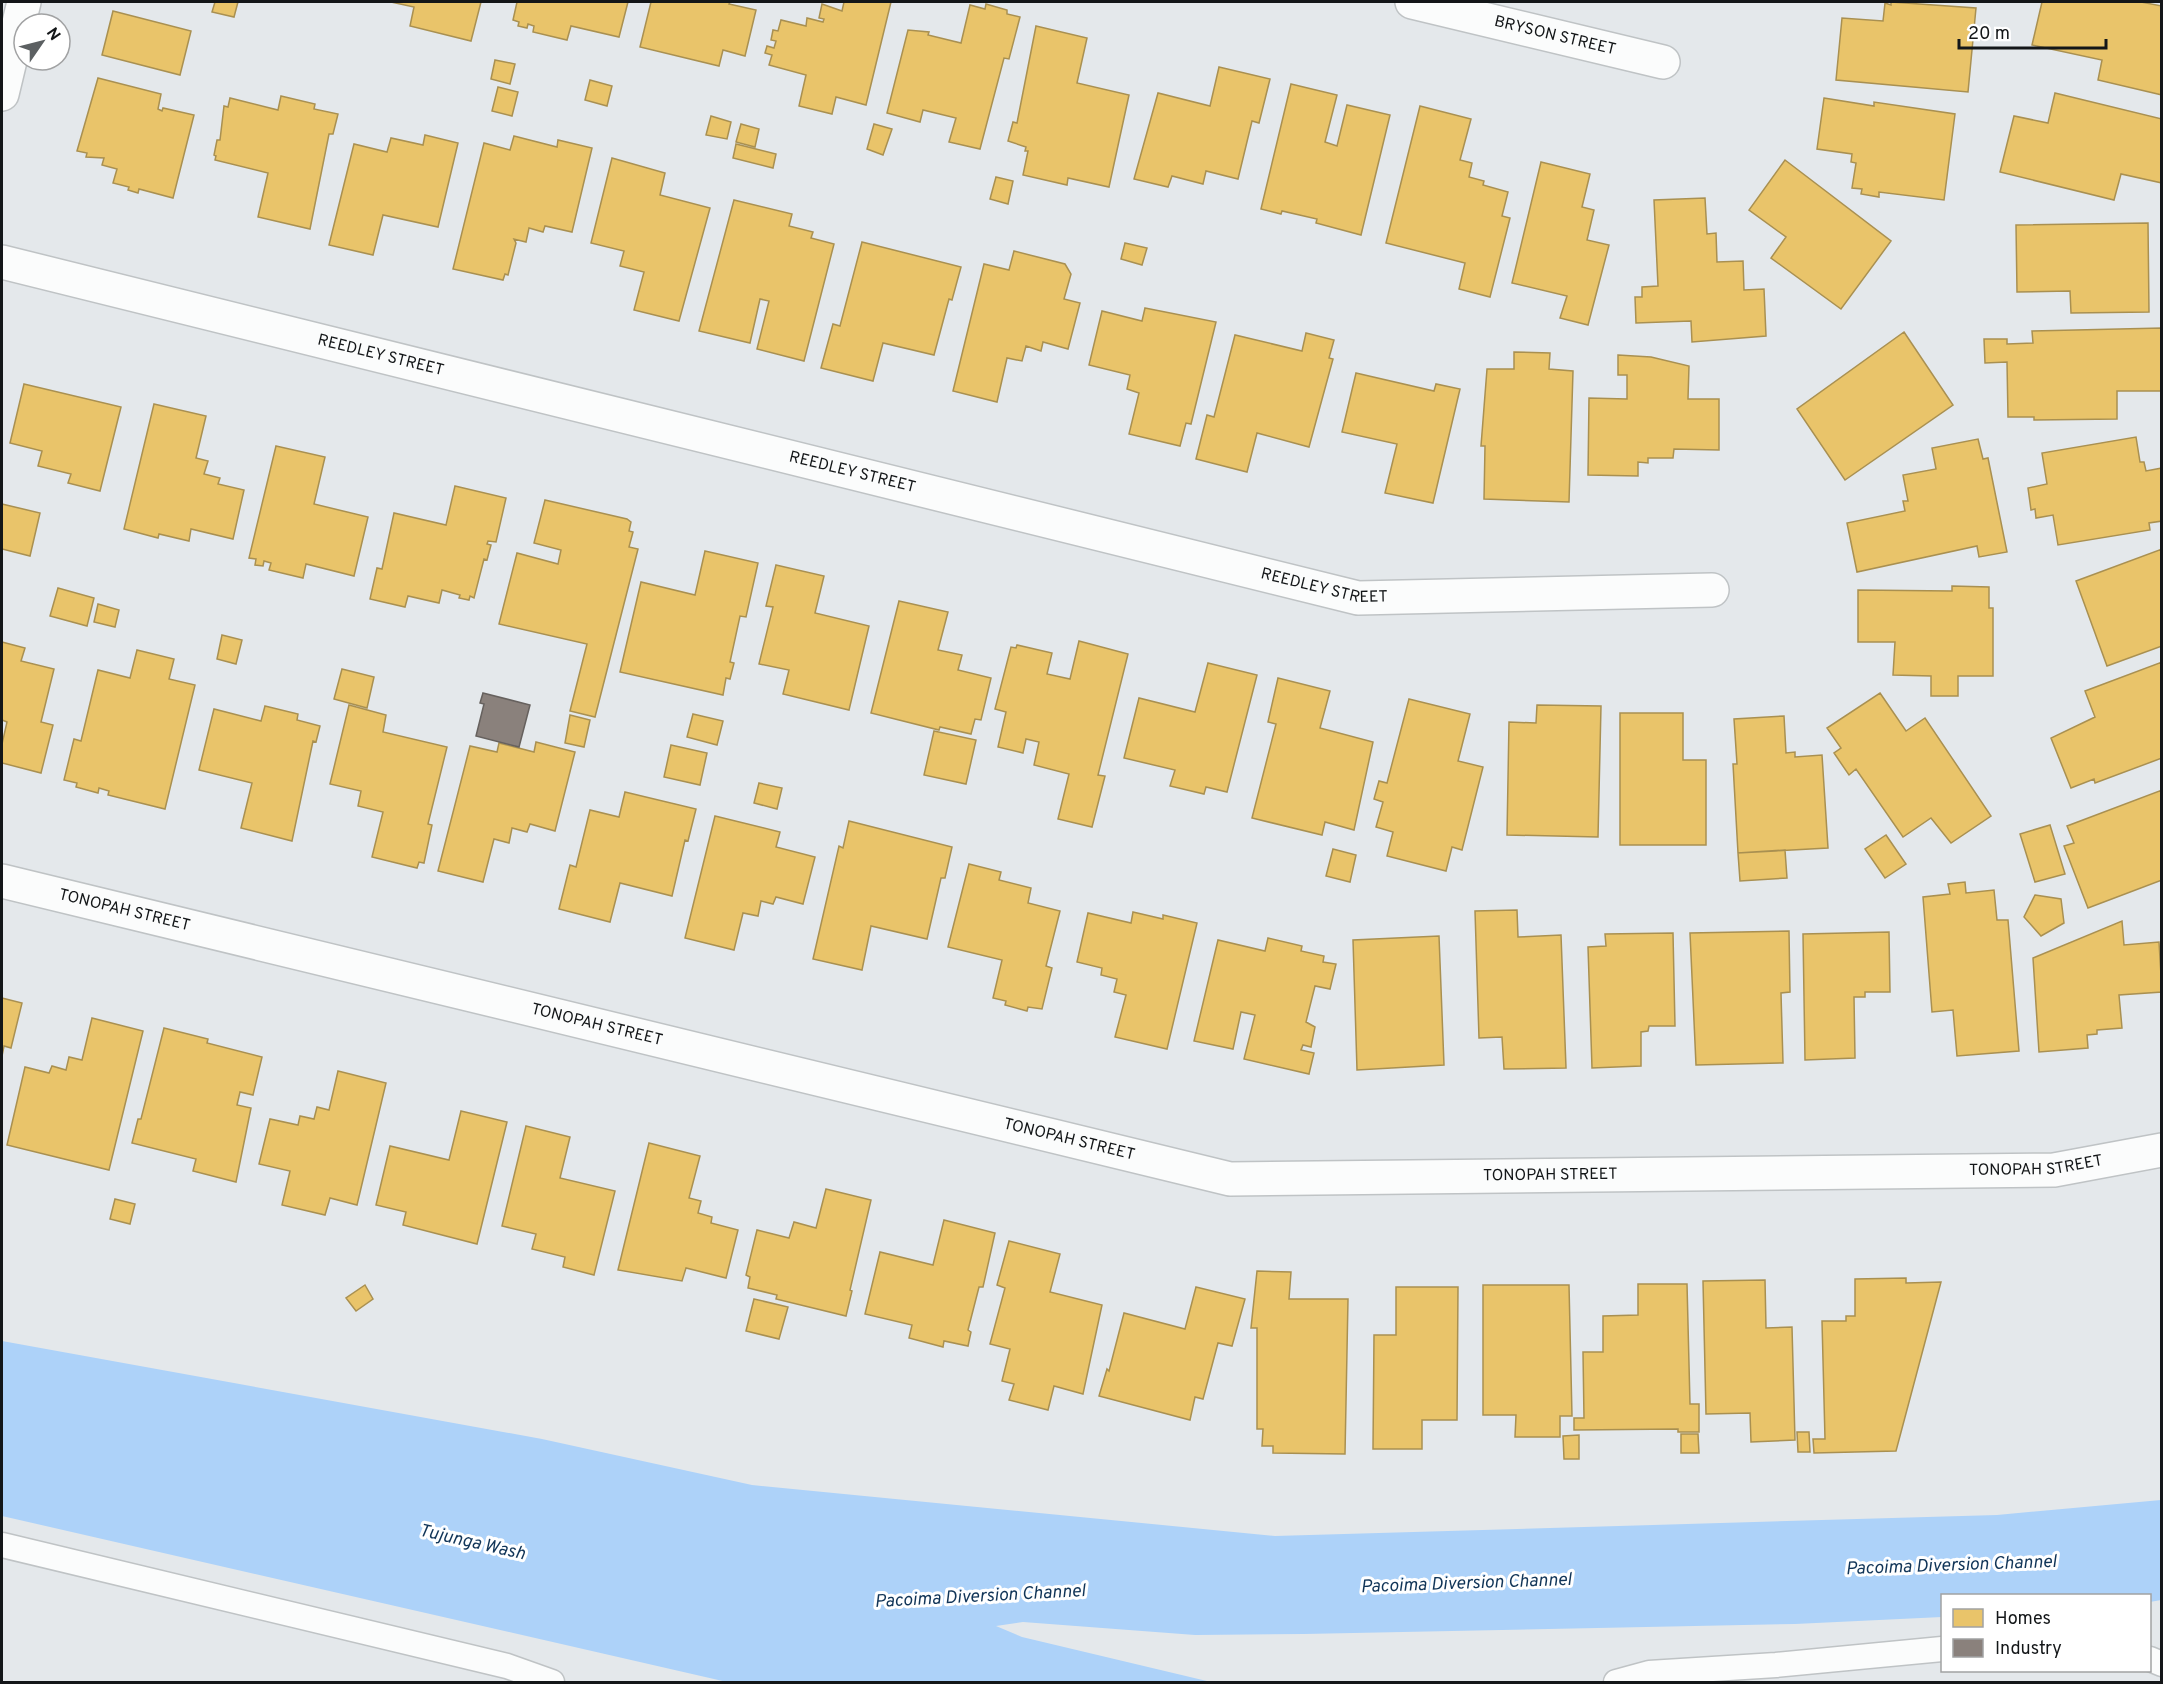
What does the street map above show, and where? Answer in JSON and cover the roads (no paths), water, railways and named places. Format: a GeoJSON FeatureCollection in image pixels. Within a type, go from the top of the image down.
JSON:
{"type":"FeatureCollection","features":[{"type":"Feature","properties":{"kind":"street"},"geometry":{"type":"LineString","coordinates":[[2,94],[24,2]]}},
{"type":"Feature","properties":{"kind":"street","name":"BRYSON STREET"},"geometry":{"type":"LineString","coordinates":[[1412,2],[1663,62]]}},
{"type":"Feature","properties":{"kind":"street","name":"REEDLEY STREET"},"geometry":{"type":"LineString","coordinates":[[2,262],[1358,598],[1712,590]]}},
{"type":"Feature","properties":{"kind":"street","name":"TONOPAH STREET"},"geometry":{"type":"LineString","coordinates":[[2,881],[1230,1179],[2054,1170],[2162,1150]]}},
{"type":"Feature","properties":{"kind":"lane"},"geometry":{"type":"LineString","coordinates":[[2,1545],[552,1683]]}},
{"type":"Feature","properties":{"kind":"lane"},"geometry":{"type":"LineString","coordinates":[[1616,1683],[1649,1673],[1776,1665],[1941,1649]]}},
{"type":"Feature","properties":{"kind":"water"},"geometry":{"type":"Polygon","coordinates":[[[2,1341],[542,1439],[752,1485],[1275,1536],[1997,1515],[2161,1500],[2161,1600],[2151,1602],[2151,1594],[1941,1594],[1941,1617],[1795,1624],[1304,1634],[1195,1635],[1023,1622],[996,1626],[1022,1637],[1211,1682],[727,1682],[2,1516],[2,1341]]]}},
{"type":"Feature","properties":{"kind":"water label","name":"Tujunga Wash"},"geometry":{"type":"Point","coordinates":[472,1543]}},
{"type":"Feature","properties":{"kind":"water label","name":"Pacoima Diversion Channel"},"geometry":{"type":"Point","coordinates":[1951,1566]}},
{"type":"Feature","properties":{"kind":"water label","name":"Pacoima Diversion Channel"},"geometry":{"type":"Point","coordinates":[1466,1584]}},
{"type":"Feature","properties":{"kind":"water label","name":"Pacoima Diversion Channel"},"geometry":{"type":"Point","coordinates":[980,1597]}}]}
